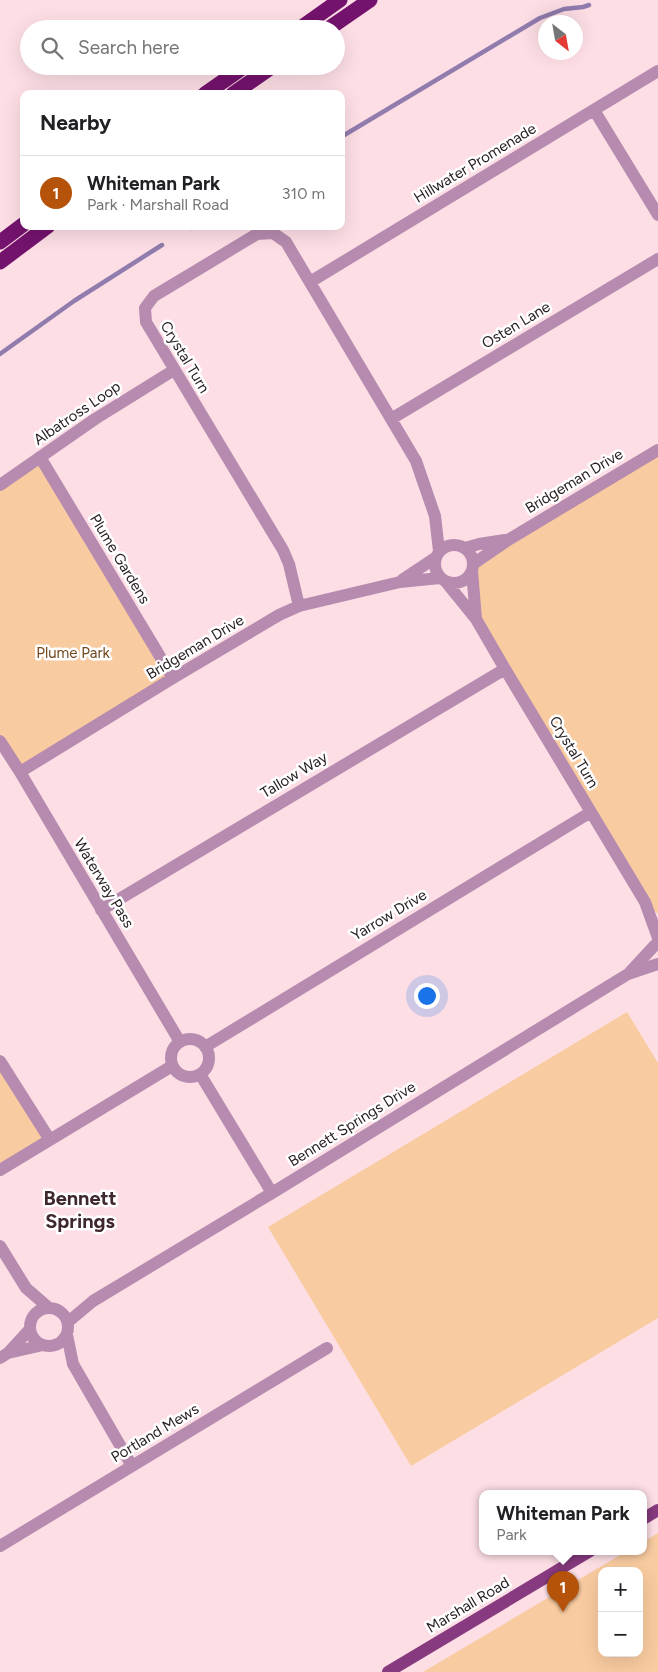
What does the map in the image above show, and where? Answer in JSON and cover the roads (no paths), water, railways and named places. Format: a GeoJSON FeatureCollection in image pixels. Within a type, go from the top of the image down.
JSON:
{"type":"FeatureCollection","features":[{"type":"Feature","properties":{"kind":"highway"},"geometry":{"type":"LineString","coordinates":[[311,20],[340,0]]}},
{"type":"Feature","properties":{"kind":"highway"},"geometry":{"type":"LineString","coordinates":[[341,20],[370,0]]}},
{"type":"Feature","properties":{"kind":"highway"},"geometry":{"type":"LineString","coordinates":[[212,90],[232,75]]}},
{"type":"Feature","properties":{"kind":"highway"},"geometry":{"type":"LineString","coordinates":[[240,90],[260,75]]}},
{"type":"Feature","properties":{"kind":"highway"},"geometry":{"type":"LineString","coordinates":[[0,242],[20,227]]}},
{"type":"Feature","properties":{"kind":"highway"},"geometry":{"type":"LineString","coordinates":[[0,262],[43,230]]}},
{"type":"Feature","properties":{"kind":"main road"},"geometry":{"type":"LineString","coordinates":[[647,1517],[658,1510]]}},
{"type":"Feature","properties":{"kind":"main road","name":"Marshall Road"},"geometry":{"type":"LineString","coordinates":[[388,1672],[583,1555]]}},
{"type":"Feature","properties":{"kind":"street","name":"Hillwater Promenade"},"geometry":{"type":"LineString","coordinates":[[310,282],[658,71]]}},
{"type":"Feature","properties":{"kind":"street"},"geometry":{"type":"LineString","coordinates":[[594,110],[658,215]]}},
{"type":"Feature","properties":{"kind":"street","name":"Crystal Turn"},"geometry":{"type":"LineString","coordinates":[[299,606],[289,564],[283,550],[146,322],[145,308],[154,296],[257,234],[273,233],[286,242],[416,461],[435,516]]}},
{"type":"Feature","properties":{"kind":"street","name":"Osten Lane"},"geometry":{"type":"LineString","coordinates":[[391,419],[658,259]]}},
{"type":"Feature","properties":{"kind":"street","name":"Albatross Loop"},"geometry":{"type":"LineString","coordinates":[[0,485],[95,419],[174,370]]}},
{"type":"Feature","properties":{"kind":"street","name":"Bridgeman Drive"},"geometry":{"type":"LineString","coordinates":[[473,567],[508,540],[658,450]]}},
{"type":"Feature","properties":{"kind":"street","name":"Plume Gardens"},"geometry":{"type":"LineString","coordinates":[[40,457],[173,678]]}},
{"type":"Feature","properties":{"kind":"street"},"geometry":{"type":"LineString","coordinates":[[435,516],[452,545]]}},
{"type":"Feature","properties":{"kind":"street"},"geometry":{"type":"LineString","coordinates":[[435,516],[437,554],[435,568],[476,619]]}},
{"type":"Feature","properties":{"kind":"street"},"geometry":{"type":"LineString","coordinates":[[465,548],[508,540]]}},
{"type":"Feature","properties":{"kind":"street"},"geometry":{"type":"LineString","coordinates":[[400,582],[443,548],[452,545],[465,548],[470,552],[473,567],[476,619]]}},
{"type":"Feature","properties":{"kind":"street"},"geometry":{"type":"LineString","coordinates":[[400,582],[443,580],[458,583],[464,580],[473,567]]}},
{"type":"Feature","properties":{"kind":"street","name":"Bridgeman Drive"},"geometry":{"type":"LineString","coordinates":[[20,772],[279,615],[299,606],[400,582]]}},
{"type":"Feature","properties":{"kind":"street","name":"Crystal Turn"},"geometry":{"type":"LineString","coordinates":[[476,619],[504,669],[645,902],[657,940],[655,951],[658,958]]}},
{"type":"Feature","properties":{"kind":"street","name":"Tallow Way"},"geometry":{"type":"LineString","coordinates":[[101,910],[504,669]]}},
{"type":"Feature","properties":{"kind":"street","name":"Waterway Pass"},"geometry":{"type":"LineString","coordinates":[[0,741],[180,1042]]}},
{"type":"Feature","properties":{"kind":"street","name":"Yarrow Drive"},"geometry":{"type":"LineString","coordinates":[[205,1047],[591,812]]}},
{"type":"Feature","properties":{"kind":"street","name":"Crystal Turn"},"geometry":{"type":"LineString","coordinates":[[645,902],[658,914]]}},
{"type":"Feature","properties":{"kind":"street","name":"Bennett Springs Drive"},"geometry":{"type":"LineString","coordinates":[[628,974],[657,940]]}},
{"type":"Feature","properties":{"kind":"street","name":"Bennett Springs Drive"},"geometry":{"type":"LineString","coordinates":[[61,1319],[272,1193],[628,974],[658,964]]}},
{"type":"Feature","properties":{"kind":"street"},"geometry":{"type":"LineString","coordinates":[[193,1040],[200,1042],[205,1047],[208,1052],[208,1065],[200,1074],[188,1078],[176,1072],[172,1066],[170,1060],[171,1053],[180,1042],[193,1040]]}},
{"type":"Feature","properties":{"kind":"street"},"geometry":{"type":"LineString","coordinates":[[0,1061],[50,1140]]}},
{"type":"Feature","properties":{"kind":"street"},"geometry":{"type":"LineString","coordinates":[[0,1170],[172,1066]]}},
{"type":"Feature","properties":{"kind":"street"},"geometry":{"type":"LineString","coordinates":[[200,1074],[272,1193]]}},
{"type":"Feature","properties":{"kind":"street"},"geometry":{"type":"LineString","coordinates":[[0,1246],[26,1288],[61,1319],[73,1364],[132,1466]]}},
{"type":"Feature","properties":{"kind":"street"},"geometry":{"type":"LineString","coordinates":[[26,1288],[32,1336],[73,1364]]}},
{"type":"Feature","properties":{"kind":"street"},"geometry":{"type":"LineString","coordinates":[[4,1355],[31,1323],[37,1312],[61,1319]]}},
{"type":"Feature","properties":{"kind":"street"},"geometry":{"type":"LineString","coordinates":[[4,1355],[57,1344],[61,1319]]}},
{"type":"Feature","properties":{"kind":"street","name":"Portland Mews"},"geometry":{"type":"LineString","coordinates":[[0,1546],[327,1348]]}},
{"type":"Feature","properties":{"kind":"waterway"},"geometry":{"type":"LineString","coordinates":[[345,135],[540,18],[564,9],[589,5]]}},
{"type":"Feature","properties":{"kind":"waterway"},"geometry":{"type":"LineString","coordinates":[[0,354],[74,301],[162,245]]}},
{"type":"Feature","properties":{"kind":"place","name":"Whiteman Park"},"geometry":{"type":"Point","coordinates":[563,1612]}},
{"type":"Feature","properties":{"kind":"district","name":"Bennett Springs"},"geometry":{"type":"Point","coordinates":[80,1210]}},
{"type":"Feature","properties":{"kind":"park label","name":"Plume Park"},"geometry":{"type":"Point","coordinates":[73,653]}}]}
